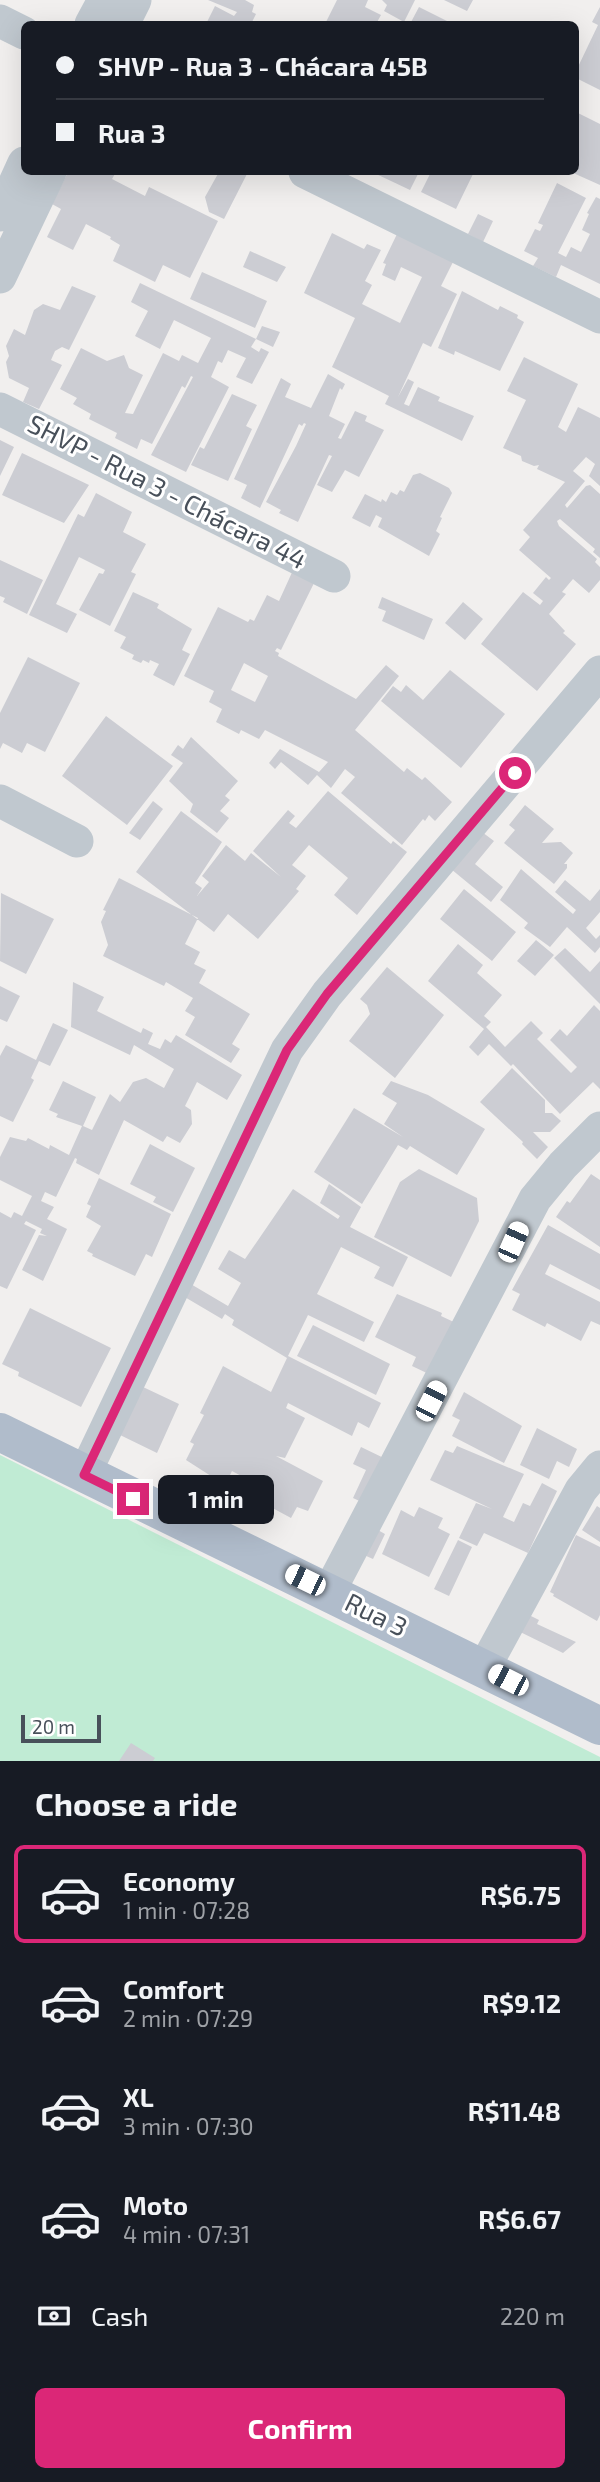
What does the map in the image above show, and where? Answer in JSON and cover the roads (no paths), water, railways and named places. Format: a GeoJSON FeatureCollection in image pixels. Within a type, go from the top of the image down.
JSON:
{"type":"FeatureCollection","features":[{"type":"Feature","properties":{"kind":"main road","name":"Rua 3"},"geometry":{"type":"LineString","coordinates":[[0,1432],[600,1726]]}},
{"type":"Feature","properties":{"kind":"street"},"geometry":{"type":"LineString","coordinates":[[93,21],[104,0]]}},
{"type":"Feature","properties":{"kind":"street"},"geometry":{"type":"LineString","coordinates":[[124,21],[135,0]]}},
{"type":"Feature","properties":{"kind":"street"},"geometry":{"type":"LineString","coordinates":[[0,22],[21,32]]}},
{"type":"Feature","properties":{"kind":"street"},"geometry":{"type":"LineString","coordinates":[[0,215],[21,170]]}},
{"type":"Feature","properties":{"kind":"street"},"geometry":{"type":"LineString","coordinates":[[0,277],[50,175]]}},
{"type":"Feature","properties":{"kind":"street"},"geometry":{"type":"LineString","coordinates":[[311,175],[600,317]]}},
{"type":"Feature","properties":{"kind":"street","name":"SHVP - Rua 3 - Chácara 44"},"geometry":{"type":"LineString","coordinates":[[0,409],[334,576]]}},
{"type":"Feature","properties":{"kind":"street"},"geometry":{"type":"LineString","coordinates":[[84,1475],[287,1050],[327,994],[600,672]]}},
{"type":"Feature","properties":{"kind":"street"},"geometry":{"type":"LineString","coordinates":[[0,801],[77,841]]}},
{"type":"Feature","properties":{"kind":"street"},"geometry":{"type":"LineString","coordinates":[[329,1592],[535,1199],[563,1165],[600,1128]]}},
{"type":"Feature","properties":{"kind":"street"},"geometry":{"type":"LineString","coordinates":[[484,1668],[581,1490],[600,1467]]}}]}
